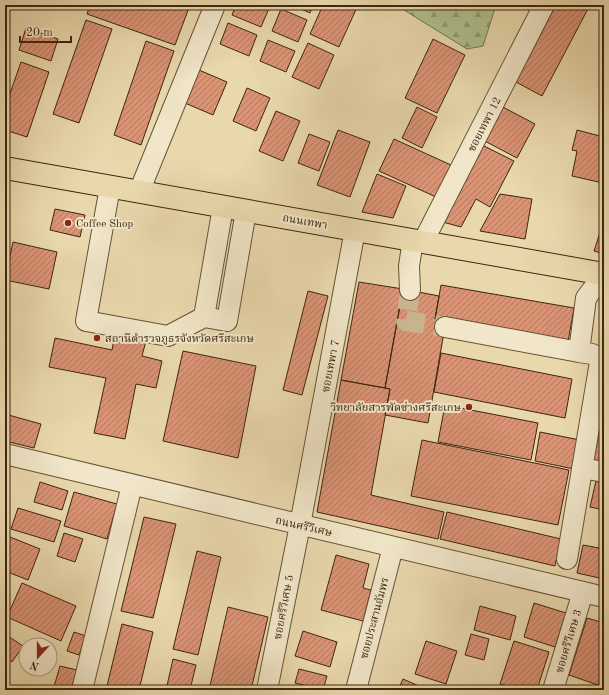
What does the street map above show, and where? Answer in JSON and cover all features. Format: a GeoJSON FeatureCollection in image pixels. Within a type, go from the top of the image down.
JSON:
{"type":"FeatureCollection","features":[{"type":"Feature","properties":{"kind":"main road","name":"ถนนเทพา"},"geometry":{"type":"LineString","coordinates":[[5,168],[604,275]]}},
{"type":"Feature","properties":{"kind":"street"},"geometry":{"type":"LineString","coordinates":[[139,192],[215,5]]}},
{"type":"Feature","properties":{"kind":"street","name":"ซอยเทพา 12"},"geometry":{"type":"LineString","coordinates":[[410,290],[409,266],[418,241],[544,5]]}},
{"type":"Feature","properties":{"kind":"street"},"geometry":{"type":"LineString","coordinates":[[110,186],[86,321],[168,336],[204,317],[227,321],[246,211]]}},
{"type":"Feature","properties":{"kind":"street"},"geometry":{"type":"LineString","coordinates":[[204,317],[223,206]]}},
{"type":"Feature","properties":{"kind":"street","name":"ซอยเทพา 7"},"geometry":{"type":"LineString","coordinates":[[300,525],[355,230]]}},
{"type":"Feature","properties":{"kind":"street"},"geometry":{"type":"LineString","coordinates":[[579,352],[586,298],[604,275]]}},
{"type":"Feature","properties":{"kind":"street"},"geometry":{"type":"LineString","coordinates":[[445,327],[579,352],[602,350],[566,559]]}},
{"type":"Feature","properties":{"kind":"street","name":"ถนนศรีวิเศษ"},"geometry":{"type":"LineString","coordinates":[[5,454],[604,597]]}},
{"type":"Feature","properties":{"kind":"street"},"geometry":{"type":"LineString","coordinates":[[582,468],[604,472]]}},
{"type":"Feature","properties":{"kind":"street"},"geometry":{"type":"LineString","coordinates":[[82,690],[132,485]]}},
{"type":"Feature","properties":{"kind":"street","name":"ซอยศรีวิเศษ 5"},"geometry":{"type":"LineString","coordinates":[[267,690],[300,525]]}},
{"type":"Feature","properties":{"kind":"street","name":"ซอยประสานอัมพร"},"geometry":{"type":"LineString","coordinates":[[356,690],[393,547]]}},
{"type":"Feature","properties":{"kind":"street","name":"ซอยศรีวิเศษ 3"},"geometry":{"type":"LineString","coordinates":[[553,690],[583,592]]}},
{"type":"Feature","properties":{"kind":"green space"},"geometry":{"type":"Polygon","coordinates":[[[396,5],[496,5],[483,46],[467,49],[396,5]]]}},
{"type":"Feature","properties":{"kind":"building"},"geometry":{"type":"Polygon","coordinates":[[[90,5],[190,5],[175,45],[87,14],[90,5]]]}},
{"type":"Feature","properties":{"kind":"building"},"geometry":{"type":"Polygon","coordinates":[[[236,5],[270,6],[261,27],[232,15],[236,5]]]}},
{"type":"Feature","properties":{"kind":"building"},"geometry":{"type":"Polygon","coordinates":[[[292,5],[313,5],[310,13],[292,5]]]}},
{"type":"Feature","properties":{"kind":"building"},"geometry":{"type":"Polygon","coordinates":[[[323,5],[358,5],[339,47],[310,34],[323,5]]]}},
{"type":"Feature","properties":{"kind":"building"},"geometry":{"type":"Polygon","coordinates":[[[556,5],[590,5],[542,96],[516,82],[556,5]]]}},
{"type":"Feature","properties":{"kind":"building"},"geometry":{"type":"Polygon","coordinates":[[[281,9],[307,20],[298,42],[272,31],[281,9]]]}},
{"type":"Feature","properties":{"kind":"building"},"geometry":{"type":"Polygon","coordinates":[[[86,20],[112,29],[79,123],[53,114],[86,20]]]}},
{"type":"Feature","properties":{"kind":"building"},"geometry":{"type":"Polygon","coordinates":[[[228,23],[257,35],[249,56],[220,44],[228,23]]]}},
{"type":"Feature","properties":{"kind":"building"},"geometry":{"type":"Polygon","coordinates":[[[26,28],[58,39],[51,61],[19,50],[26,28]]]}},
{"type":"Feature","properties":{"kind":"building"},"geometry":{"type":"Polygon","coordinates":[[[433,39],[465,55],[437,113],[405,98],[433,39]]]}},
{"type":"Feature","properties":{"kind":"building"},"geometry":{"type":"Polygon","coordinates":[[[268,40],[295,51],[286,72],[260,61],[268,40]]]}},
{"type":"Feature","properties":{"kind":"building"},"geometry":{"type":"Polygon","coordinates":[[[146,41],[174,51],[141,145],[114,135],[146,41]]]}},
{"type":"Feature","properties":{"kind":"building"},"geometry":{"type":"Polygon","coordinates":[[[308,43],[334,55],[319,89],[292,77],[308,43]]]}},
{"type":"Feature","properties":{"kind":"building"},"geometry":{"type":"Polygon","coordinates":[[[21,62],[49,72],[27,137],[5,130],[5,108],[21,62]]]}},
{"type":"Feature","properties":{"kind":"building"},"geometry":{"type":"Polygon","coordinates":[[[199,70],[227,82],[213,115],[185,103],[199,70]]]}},
{"type":"Feature","properties":{"kind":"building"},"geometry":{"type":"Polygon","coordinates":[[[247,88],[270,98],[256,131],[233,121],[247,88]]]}},
{"type":"Feature","properties":{"kind":"building"},"geometry":{"type":"Polygon","coordinates":[[[499,105],[535,124],[517,158],[481,139],[499,105]]]}},
{"type":"Feature","properties":{"kind":"building"},"geometry":{"type":"Polygon","coordinates":[[[417,107],[437,117],[422,148],[402,138],[417,107]]]}},
{"type":"Feature","properties":{"kind":"building"},"geometry":{"type":"Polygon","coordinates":[[[276,111],[300,121],[283,161],[259,151],[276,111]]]}},
{"type":"Feature","properties":{"kind":"building"},"geometry":{"type":"Polygon","coordinates":[[[338,130],[370,142],[350,197],[317,185],[338,130]]]}},
{"type":"Feature","properties":{"kind":"building"},"geometry":{"type":"Polygon","coordinates":[[[577,130],[604,137],[603,183],[572,176],[577,151],[572,150],[577,130]]]}},
{"type":"Feature","properties":{"kind":"building"},"geometry":{"type":"Polygon","coordinates":[[[309,134],[330,142],[319,171],[298,163],[309,134]]]}},
{"type":"Feature","properties":{"kind":"building"},"geometry":{"type":"Polygon","coordinates":[[[394,139],[451,165],[436,197],[379,171],[394,139]]]}},
{"type":"Feature","properties":{"kind":"building"},"geometry":{"type":"Polygon","coordinates":[[[480,144],[514,161],[490,207],[476,199],[461,227],[439,221],[480,144]]]}},
{"type":"Feature","properties":{"kind":"building"},"geometry":{"type":"Polygon","coordinates":[[[377,174],[406,186],[393,218],[362,212],[377,174]]]}},
{"type":"Feature","properties":{"kind":"building"},"geometry":{"type":"Polygon","coordinates":[[[500,194],[532,199],[525,239],[480,231],[500,194]]]}},
{"type":"Feature","properties":{"kind":"building","name":"Coffee Shop"},"geometry":{"type":"Polygon","coordinates":[[[55,209],[85,215],[80,237],[50,230],[55,209]]]}},
{"type":"Feature","properties":{"kind":"building"},"geometry":{"type":"Polygon","coordinates":[[[604,220],[604,254],[594,251],[604,220]]]}},
{"type":"Feature","properties":{"kind":"building"},"geometry":{"type":"Polygon","coordinates":[[[13,242],[57,252],[49,289],[5,280],[13,242]]]}},
{"type":"Feature","properties":{"kind":"building"},"geometry":{"type":"Polygon","coordinates":[[[359,282],[403,289],[385,388],[341,380],[359,282]]]}},
{"type":"Feature","properties":{"kind":"building"},"geometry":{"type":"Polygon","coordinates":[[[441,285],[574,308],[568,342],[435,319],[441,285]]]}},
{"type":"Feature","properties":{"kind":"building"},"geometry":{"type":"Polygon","coordinates":[[[403,289],[439,296],[435,319],[446,321],[428,423],[385,415],[390,389],[385,388],[403,289]]]}},
{"type":"Feature","properties":{"kind":"building"},"geometry":{"type":"Polygon","coordinates":[[[308,291],[328,296],[302,395],[283,390],[308,291]]]}},
{"type":"Feature","properties":{"kind":"building"},"geometry":{"type":"Polygon","coordinates":[[[115,334],[146,341],[142,356],[162,361],[156,388],[136,384],[125,439],[94,433],[106,378],[49,367],[55,338],[112,350],[115,334]]]}},
{"type":"Feature","properties":{"kind":"building"},"geometry":{"type":"Polygon","coordinates":[[[183,351],[256,366],[238,458],[163,441],[183,351]]]}},
{"type":"Feature","properties":{"kind":"building"},"geometry":{"type":"Polygon","coordinates":[[[441,353],[572,379],[565,418],[434,392],[441,353]]]}},
{"type":"Feature","properties":{"kind":"building"},"geometry":{"type":"Polygon","coordinates":[[[341,380],[390,389],[371,495],[444,512],[438,539],[317,512],[341,380]]]}},
{"type":"Feature","properties":{"kind":"building"},"geometry":{"type":"Polygon","coordinates":[[[604,388],[604,468],[590,465],[604,388]]]}},
{"type":"Feature","properties":{"kind":"building"},"geometry":{"type":"Polygon","coordinates":[[[445,405],[538,423],[531,460],[438,442],[445,405]]]}},
{"type":"Feature","properties":{"kind":"building"},"geometry":{"type":"Polygon","coordinates":[[[5,414],[41,424],[34,448],[5,441],[5,414]]]}},
{"type":"Feature","properties":{"kind":"building"},"geometry":{"type":"Polygon","coordinates":[[[540,432],[580,440],[574,469],[535,461],[540,432]]]}},
{"type":"Feature","properties":{"kind":"building"},"geometry":{"type":"Polygon","coordinates":[[[422,440],[569,470],[558,525],[411,496],[422,440]]]}},
{"type":"Feature","properties":{"kind":"building"},"geometry":{"type":"Polygon","coordinates":[[[596,481],[604,483],[604,510],[590,507],[596,481]]]}},
{"type":"Feature","properties":{"kind":"building"},"geometry":{"type":"Polygon","coordinates":[[[40,482],[68,491],[62,510],[34,502],[40,482]]]}},
{"type":"Feature","properties":{"kind":"building"},"geometry":{"type":"Polygon","coordinates":[[[74,492],[117,504],[107,539],[64,526],[74,492]]]}},
{"type":"Feature","properties":{"kind":"building"},"geometry":{"type":"Polygon","coordinates":[[[18,508],[61,521],[54,542],[11,529],[18,508]]]}},
{"type":"Feature","properties":{"kind":"building"},"geometry":{"type":"Polygon","coordinates":[[[447,512],[561,539],[555,566],[440,539],[447,512]]]}},
{"type":"Feature","properties":{"kind":"building"},"geometry":{"type":"Polygon","coordinates":[[[144,517],[176,524],[153,618],[121,611],[144,517]]]}},
{"type":"Feature","properties":{"kind":"building"},"geometry":{"type":"Polygon","coordinates":[[[64,533],[83,539],[75,562],[57,556],[64,533]]]}},
{"type":"Feature","properties":{"kind":"building"},"geometry":{"type":"Polygon","coordinates":[[[10,537],[40,549],[28,580],[5,571],[5,551],[10,537]]]}},
{"type":"Feature","properties":{"kind":"building"},"geometry":{"type":"Polygon","coordinates":[[[583,545],[604,549],[604,579],[577,573],[583,545]]]}},
{"type":"Feature","properties":{"kind":"building"},"geometry":{"type":"Polygon","coordinates":[[[197,551],[221,557],[198,655],[173,649],[197,551]]]}},
{"type":"Feature","properties":{"kind":"building"},"geometry":{"type":"Polygon","coordinates":[[[336,555],[369,564],[363,588],[371,590],[363,621],[321,610],[336,555]]]}},
{"type":"Feature","properties":{"kind":"building"},"geometry":{"type":"Polygon","coordinates":[[[22,583],[76,606],[61,641],[58,640],[58,637],[52,637],[7,617],[22,583]]]}},
{"type":"Feature","properties":{"kind":"building"},"geometry":{"type":"Polygon","coordinates":[[[534,603],[566,613],[555,647],[524,637],[534,603]]]}},
{"type":"Feature","properties":{"kind":"building"},"geometry":{"type":"Polygon","coordinates":[[[480,606],[516,616],[510,640],[474,630],[480,606]]]}},
{"type":"Feature","properties":{"kind":"building"},"geometry":{"type":"Polygon","coordinates":[[[228,607],[268,617],[251,690],[209,690],[228,607]]]}},
{"type":"Feature","properties":{"kind":"building"},"geometry":{"type":"Polygon","coordinates":[[[587,618],[604,623],[604,666],[598,685],[569,675],[587,618]]]}},
{"type":"Feature","properties":{"kind":"building"},"geometry":{"type":"Polygon","coordinates":[[[122,624],[153,632],[139,690],[106,690],[122,624]]]}},
{"type":"Feature","properties":{"kind":"building"},"geometry":{"type":"Polygon","coordinates":[[[303,631],[337,642],[330,667],[295,656],[303,631]]]}},
{"type":"Feature","properties":{"kind":"building"},"geometry":{"type":"Polygon","coordinates":[[[74,632],[86,636],[79,655],[67,651],[74,632]]]}},
{"type":"Feature","properties":{"kind":"building"},"geometry":{"type":"Polygon","coordinates":[[[5,634],[18,643],[18,653],[12,662],[5,657],[5,634]]]}},
{"type":"Feature","properties":{"kind":"building"},"geometry":{"type":"Polygon","coordinates":[[[471,634],[489,639],[484,660],[465,655],[471,634]]]}},
{"type":"Feature","properties":{"kind":"building"},"geometry":{"type":"Polygon","coordinates":[[[426,641],[457,651],[446,684],[415,674],[426,641]]]}},
{"type":"Feature","properties":{"kind":"building"},"geometry":{"type":"Polygon","coordinates":[[[514,641],[549,652],[537,690],[521,690],[500,684],[514,641]]]}},
{"type":"Feature","properties":{"kind":"building"},"geometry":{"type":"Polygon","coordinates":[[[173,659],[196,665],[190,690],[166,690],[173,659]]]}},
{"type":"Feature","properties":{"kind":"building"},"geometry":{"type":"Polygon","coordinates":[[[60,666],[77,670],[71,690],[53,690],[60,666]]]}},
{"type":"Feature","properties":{"kind":"building"},"geometry":{"type":"Polygon","coordinates":[[[299,669],[327,676],[323,690],[295,683],[299,669]]]}},
{"type":"Feature","properties":{"kind":"building"},"geometry":{"type":"Polygon","coordinates":[[[403,679],[428,690],[398,690],[403,679]]]}},
{"type":"Feature","properties":{"kind":"building"},"geometry":{"type":"Polygon","coordinates":[[[456,685],[467,690],[454,690],[456,685]]]}},
{"type":"Feature","properties":{"kind":"tunnel"},"geometry":{"type":"LineString","coordinates":[[410,290],[406,321],[445,327]]}},
{"type":"Feature","properties":{"kind":"place","name":"Coffee Shop"},"geometry":{"type":"Point","coordinates":[68,223]}},
{"type":"Feature","properties":{"kind":"place","name":"สถานีตำรวจภูธรจังหวัดศรีสะเกษ"},"geometry":{"type":"Point","coordinates":[97,338]}},
{"type":"Feature","properties":{"kind":"place","name":"วิทยาลัยสารพัดช่างศรีสะเกษ"},"geometry":{"type":"Point","coordinates":[469,407]}}]}
